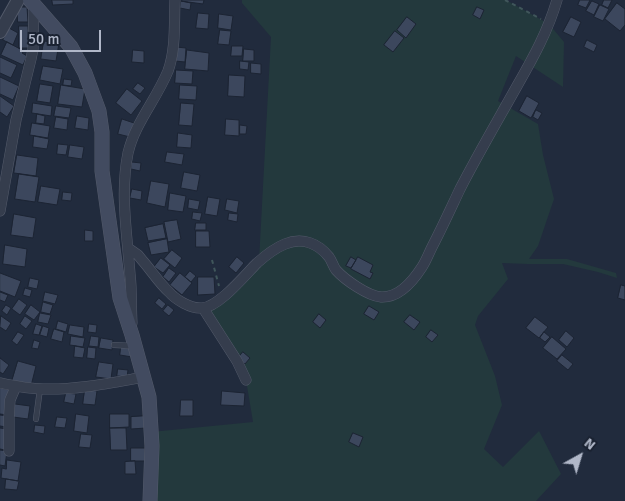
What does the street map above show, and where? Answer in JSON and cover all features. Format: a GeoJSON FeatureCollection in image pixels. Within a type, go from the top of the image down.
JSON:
{"type":"FeatureCollection","features":[{"type":"Feature","properties":{"kind":"main road"},"geometry":{"type":"LineString","coordinates":[[32,2],[71,47],[85,73],[96,102],[102,132],[102,171],[120,298],[149,397],[152,446],[150,501]]}},
{"type":"Feature","properties":{"kind":"street"},"geometry":{"type":"LineString","coordinates":[[0,32],[18,0]]}},
{"type":"Feature","properties":{"kind":"street"},"geometry":{"type":"LineString","coordinates":[[133,340],[131,276],[124,176],[129,150],[138,124],[169,69],[173,50],[175,0]]}},
{"type":"Feature","properties":{"kind":"street"},"geometry":{"type":"LineString","coordinates":[[128,248],[138,255],[169,293],[191,306],[203,308],[213,305],[259,261],[274,250],[288,243],[300,240],[311,242],[322,250],[330,258],[340,274],[351,283],[374,296],[384,297],[396,294],[407,286],[422,267],[461,188],[531,62],[549,24],[557,0]]}},
{"type":"Feature","properties":{"kind":"street"},"geometry":{"type":"LineString","coordinates":[[0,210],[16,120],[31,59],[32,2]]}},
{"type":"Feature","properties":{"kind":"street"},"geometry":{"type":"LineString","coordinates":[[203,308],[237,361],[246,380]]}},
{"type":"Feature","properties":{"kind":"street"},"geometry":{"type":"LineString","coordinates":[[0,383],[40,389],[62,389],[144,377]]}},
{"type":"Feature","properties":{"kind":"street"},"geometry":{"type":"LineString","coordinates":[[9,451],[10,400],[16,386]]}},
{"type":"Feature","properties":{"kind":"lane"},"geometry":{"type":"LineString","coordinates":[[114,344],[133,340]]}},
{"type":"Feature","properties":{"kind":"lane"},"geometry":{"type":"LineString","coordinates":[[36,419],[40,389]]}},
{"type":"Feature","properties":{"kind":"path"},"geometry":{"type":"LineString","coordinates":[[506,0],[549,24]]}},
{"type":"Feature","properties":{"kind":"path"},"geometry":{"type":"LineString","coordinates":[[212,260],[222,298]]}},
{"type":"Feature","properties":{"kind":"green space"},"geometry":{"type":"Polygon","coordinates":[[[242,0],[506,0],[549,24],[564,42],[563,87],[516,56],[498,101],[538,124],[543,155],[554,199],[538,246],[529,259],[567,259],[616,273],[617,278],[563,264],[502,263],[508,279],[478,316],[475,325],[495,376],[502,405],[484,449],[503,467],[539,431],[561,474],[536,501],[148,501],[151,432],[253,422],[246,380],[203,308],[259,261],[271,37],[242,3],[242,0]]]}},
{"type":"Feature","properties":{"kind":"building"},"geometry":{"type":"Polygon","coordinates":[[[52,0],[73,0],[73,4],[53,5],[52,0]]]}},
{"type":"Feature","properties":{"kind":"building"},"geometry":{"type":"Polygon","coordinates":[[[181,0],[204,0],[203,4],[181,0]]]}},
{"type":"Feature","properties":{"kind":"building"},"geometry":{"type":"Polygon","coordinates":[[[580,0],[590,0],[586,8],[578,5],[580,0]]]}},
{"type":"Feature","properties":{"kind":"building"},"geometry":{"type":"Polygon","coordinates":[[[604,0],[612,0],[608,8],[602,5],[604,0]]]}},
{"type":"Feature","properties":{"kind":"building"},"geometry":{"type":"Polygon","coordinates":[[[181,1],[191,3],[190,10],[180,8],[181,1]]]}},
{"type":"Feature","properties":{"kind":"building"},"geometry":{"type":"Polygon","coordinates":[[[592,1],[599,4],[594,15],[586,11],[592,1]]]}},
{"type":"Feature","properties":{"kind":"building"},"geometry":{"type":"Polygon","coordinates":[[[617,3],[625,9],[625,25],[620,31],[605,19],[617,3]]]}},
{"type":"Feature","properties":{"kind":"building"},"geometry":{"type":"Polygon","coordinates":[[[600,5],[609,9],[603,21],[594,17],[600,5]]]}},
{"type":"Feature","properties":{"kind":"building"},"geometry":{"type":"Polygon","coordinates":[[[17,7],[27,7],[28,22],[18,22],[17,7]]]}},
{"type":"Feature","properties":{"kind":"building"},"geometry":{"type":"Polygon","coordinates":[[[477,7],[484,10],[480,19],[473,15],[477,7]]]}},
{"type":"Feature","properties":{"kind":"building"},"geometry":{"type":"Polygon","coordinates":[[[198,13],[209,14],[208,29],[196,28],[198,13]]]}},
{"type":"Feature","properties":{"kind":"building"},"geometry":{"type":"Polygon","coordinates":[[[219,14],[233,16],[231,30],[218,28],[219,14]]]}},
{"type":"Feature","properties":{"kind":"building"},"geometry":{"type":"Polygon","coordinates":[[[407,17],[416,24],[406,38],[397,30],[407,17]]]}},
{"type":"Feature","properties":{"kind":"building"},"geometry":{"type":"Polygon","coordinates":[[[571,17],[581,22],[574,37],[563,32],[571,17]]]}},
{"type":"Feature","properties":{"kind":"building"},"geometry":{"type":"Polygon","coordinates":[[[19,26],[28,26],[29,48],[19,48],[19,26]]]}},
{"type":"Feature","properties":{"kind":"building"},"geometry":{"type":"Polygon","coordinates":[[[9,28],[18,33],[13,45],[3,40],[9,28]]]}},
{"type":"Feature","properties":{"kind":"building"},"geometry":{"type":"Polygon","coordinates":[[[220,30],[231,31],[229,45],[218,44],[220,30]]]}},
{"type":"Feature","properties":{"kind":"building"},"geometry":{"type":"Polygon","coordinates":[[[395,31],[404,38],[393,52],[384,45],[395,31]]]}},
{"type":"Feature","properties":{"kind":"building"},"geometry":{"type":"Polygon","coordinates":[[[587,40],[597,45],[594,52],[584,47],[587,40]]]}},
{"type":"Feature","properties":{"kind":"building"},"geometry":{"type":"Polygon","coordinates":[[[44,41],[59,43],[56,61],[41,59],[44,41]]]}},
{"type":"Feature","properties":{"kind":"building"},"geometry":{"type":"Polygon","coordinates":[[[7,42],[24,51],[22,53],[27,56],[23,65],[1,55],[7,42]]]}},
{"type":"Feature","properties":{"kind":"building"},"geometry":{"type":"Polygon","coordinates":[[[232,46],[243,46],[242,56],[231,56],[232,46]]]}},
{"type":"Feature","properties":{"kind":"building"},"geometry":{"type":"Polygon","coordinates":[[[176,47],[186,48],[185,62],[175,61],[176,47]]]}},
{"type":"Feature","properties":{"kind":"building"},"geometry":{"type":"Polygon","coordinates":[[[244,49],[254,50],[254,61],[243,61],[244,49]]]}},
{"type":"Feature","properties":{"kind":"building"},"geometry":{"type":"Polygon","coordinates":[[[133,50],[144,51],[144,63],[132,62],[133,50]]]}},
{"type":"Feature","properties":{"kind":"building"},"geometry":{"type":"Polygon","coordinates":[[[187,50],[209,53],[208,71],[185,69],[187,50]]]}},
{"type":"Feature","properties":{"kind":"building"},"geometry":{"type":"Polygon","coordinates":[[[0,57],[17,65],[11,78],[0,73],[0,57]]]}},
{"type":"Feature","properties":{"kind":"building"},"geometry":{"type":"Polygon","coordinates":[[[240,61],[249,62],[248,70],[240,69],[240,61]]]}},
{"type":"Feature","properties":{"kind":"building"},"geometry":{"type":"Polygon","coordinates":[[[251,63],[261,64],[261,74],[251,73],[251,63]]]}},
{"type":"Feature","properties":{"kind":"building"},"geometry":{"type":"Polygon","coordinates":[[[43,66],[63,69],[60,84],[40,80],[43,66]]]}},
{"type":"Feature","properties":{"kind":"building"},"geometry":{"type":"Polygon","coordinates":[[[176,70],[193,71],[192,84],[175,83],[176,70]]]}},
{"type":"Feature","properties":{"kind":"building"},"geometry":{"type":"Polygon","coordinates":[[[229,75],[245,76],[244,97],[228,96],[229,75]]]}},
{"type":"Feature","properties":{"kind":"building"},"geometry":{"type":"Polygon","coordinates":[[[0,77],[19,86],[13,100],[0,94],[0,77]]]}},
{"type":"Feature","properties":{"kind":"building"},"geometry":{"type":"Polygon","coordinates":[[[64,79],[72,80],[71,86],[63,85],[64,79]]]}},
{"type":"Feature","properties":{"kind":"building"},"geometry":{"type":"Polygon","coordinates":[[[138,83],[145,88],[140,94],[133,89],[138,83]]]}},
{"type":"Feature","properties":{"kind":"building"},"geometry":{"type":"Polygon","coordinates":[[[40,84],[53,86],[50,103],[37,101],[40,84]]]}},
{"type":"Feature","properties":{"kind":"building"},"geometry":{"type":"Polygon","coordinates":[[[61,85],[85,89],[82,107],[58,104],[61,85]]]}},
{"type":"Feature","properties":{"kind":"building"},"geometry":{"type":"Polygon","coordinates":[[[180,85],[197,86],[196,100],[179,99],[180,85]]]}},
{"type":"Feature","properties":{"kind":"building"},"geometry":{"type":"Polygon","coordinates":[[[127,89],[142,101],[131,115],[116,103],[127,89]]]}},
{"type":"Feature","properties":{"kind":"building"},"geometry":{"type":"Polygon","coordinates":[[[0,96],[14,106],[7,117],[0,112],[0,96]]]}},
{"type":"Feature","properties":{"kind":"building"},"geometry":{"type":"Polygon","coordinates":[[[527,96],[539,103],[531,118],[519,111],[527,96]]]}},
{"type":"Feature","properties":{"kind":"building"},"geometry":{"type":"Polygon","coordinates":[[[33,103],[52,106],[51,116],[32,113],[33,103]]]}},
{"type":"Feature","properties":{"kind":"building"},"geometry":{"type":"Polygon","coordinates":[[[181,103],[194,104],[192,126],[179,125],[181,103]]]}},
{"type":"Feature","properties":{"kind":"building"},"geometry":{"type":"Polygon","coordinates":[[[56,106],[71,108],[69,118],[54,116],[56,106]]]}},
{"type":"Feature","properties":{"kind":"building"},"geometry":{"type":"Polygon","coordinates":[[[536,110],[542,113],[538,120],[533,117],[536,110]]]}},
{"type":"Feature","properties":{"kind":"building"},"geometry":{"type":"Polygon","coordinates":[[[37,114],[45,116],[44,124],[36,123],[37,114]]]}},
{"type":"Feature","properties":{"kind":"building"},"geometry":{"type":"Polygon","coordinates":[[[77,116],[89,118],[88,130],[75,128],[77,116]]]}},
{"type":"Feature","properties":{"kind":"building"},"geometry":{"type":"Polygon","coordinates":[[[56,117],[68,119],[67,130],[54,128],[56,117]]]}},
{"type":"Feature","properties":{"kind":"building"},"geometry":{"type":"Polygon","coordinates":[[[122,119],[134,123],[130,137],[118,134],[122,119]]]}},
{"type":"Feature","properties":{"kind":"building"},"geometry":{"type":"Polygon","coordinates":[[[226,119],[239,120],[239,136],[225,135],[226,119]]]}},
{"type":"Feature","properties":{"kind":"building"},"geometry":{"type":"Polygon","coordinates":[[[32,123],[50,126],[48,138],[30,135],[32,123]]]}},
{"type":"Feature","properties":{"kind":"building"},"geometry":{"type":"Polygon","coordinates":[[[240,125],[247,126],[246,134],[240,134],[240,125]]]}},
{"type":"Feature","properties":{"kind":"building"},"geometry":{"type":"Polygon","coordinates":[[[178,133],[192,135],[191,148],[177,147],[178,133]]]}},
{"type":"Feature","properties":{"kind":"building"},"geometry":{"type":"Polygon","coordinates":[[[34,136],[49,139],[47,149],[33,147],[34,136]]]}},
{"type":"Feature","properties":{"kind":"building"},"geometry":{"type":"Polygon","coordinates":[[[58,144],[68,145],[66,155],[57,154],[58,144]]]}},
{"type":"Feature","properties":{"kind":"building"},"geometry":{"type":"Polygon","coordinates":[[[70,145],[84,147],[82,159],[68,157],[70,145]]]}},
{"type":"Feature","properties":{"kind":"building"},"geometry":{"type":"Polygon","coordinates":[[[167,152],[184,154],[182,165],[165,162],[167,152]]]}},
{"type":"Feature","properties":{"kind":"building"},"geometry":{"type":"Polygon","coordinates":[[[17,155],[38,158],[36,176],[14,173],[17,155]]]}},
{"type":"Feature","properties":{"kind":"building"},"geometry":{"type":"Polygon","coordinates":[[[132,162],[141,163],[140,171],[131,169],[132,162]]]}},
{"type":"Feature","properties":{"kind":"building"},"geometry":{"type":"Polygon","coordinates":[[[184,172],[200,175],[197,191],[181,188],[184,172]]]}},
{"type":"Feature","properties":{"kind":"building"},"geometry":{"type":"Polygon","coordinates":[[[19,174],[39,177],[35,202],[15,199],[19,174]]]}},
{"type":"Feature","properties":{"kind":"building"},"geometry":{"type":"Polygon","coordinates":[[[151,181],[169,184],[165,207],[147,203],[151,181]]]}},
{"type":"Feature","properties":{"kind":"building"},"geometry":{"type":"Polygon","coordinates":[[[41,186],[60,189],[57,205],[38,202],[41,186]]]}},
{"type":"Feature","properties":{"kind":"building"},"geometry":{"type":"Polygon","coordinates":[[[132,189],[142,191],[141,200],[130,198],[132,189]]]}},
{"type":"Feature","properties":{"kind":"building"},"geometry":{"type":"Polygon","coordinates":[[[63,192],[72,193],[71,201],[62,200],[63,192]]]}},
{"type":"Feature","properties":{"kind":"building"},"geometry":{"type":"Polygon","coordinates":[[[170,193],[186,196],[183,212],[168,210],[170,193]]]}},
{"type":"Feature","properties":{"kind":"building"},"geometry":{"type":"Polygon","coordinates":[[[208,197],[220,199],[217,216],[205,214],[208,197]]]}},
{"type":"Feature","properties":{"kind":"building"},"geometry":{"type":"Polygon","coordinates":[[[189,199],[200,201],[198,210],[188,208],[189,199]]]}},
{"type":"Feature","properties":{"kind":"building"},"geometry":{"type":"Polygon","coordinates":[[[227,199],[239,201],[237,213],[225,210],[227,199]]]}},
{"type":"Feature","properties":{"kind":"building"},"geometry":{"type":"Polygon","coordinates":[[[193,212],[202,213],[200,221],[192,219],[193,212]]]}},
{"type":"Feature","properties":{"kind":"building"},"geometry":{"type":"Polygon","coordinates":[[[229,213],[238,214],[237,222],[228,220],[229,213]]]}},
{"type":"Feature","properties":{"kind":"building"},"geometry":{"type":"Polygon","coordinates":[[[14,214],[36,218],[33,238],[11,235],[14,214]]]}},
{"type":"Feature","properties":{"kind":"building"},"geometry":{"type":"Polygon","coordinates":[[[177,220],[181,239],[168,242],[164,222],[177,220]]]}},
{"type":"Feature","properties":{"kind":"building"},"geometry":{"type":"Polygon","coordinates":[[[196,223],[206,223],[206,230],[195,230],[196,223]]]}},
{"type":"Feature","properties":{"kind":"building"},"geometry":{"type":"Polygon","coordinates":[[[163,224],[166,238],[148,241],[145,228],[163,224]]]}},
{"type":"Feature","properties":{"kind":"building"},"geometry":{"type":"Polygon","coordinates":[[[85,230],[93,231],[93,241],[85,241],[85,230]]]}},
{"type":"Feature","properties":{"kind":"building"},"geometry":{"type":"Polygon","coordinates":[[[196,231],[209,231],[210,247],[196,247],[196,231]]]}},
{"type":"Feature","properties":{"kind":"building"},"geometry":{"type":"Polygon","coordinates":[[[167,239],[169,252],[151,255],[148,243],[167,239]]]}},
{"type":"Feature","properties":{"kind":"building"},"geometry":{"type":"Polygon","coordinates":[[[5,245],[27,249],[25,267],[3,264],[5,245]]]}},
{"type":"Feature","properties":{"kind":"building"},"geometry":{"type":"Polygon","coordinates":[[[172,250],[182,258],[175,268],[164,259],[172,250]]]}},
{"type":"Feature","properties":{"kind":"building"},"geometry":{"type":"Polygon","coordinates":[[[237,257],[244,263],[236,273],[229,267],[237,257]]]}},
{"type":"Feature","properties":{"kind":"building"},"geometry":{"type":"Polygon","coordinates":[[[351,257],[356,260],[351,268],[346,266],[351,257]]]}},
{"type":"Feature","properties":{"kind":"building"},"geometry":{"type":"Polygon","coordinates":[[[358,257],[373,265],[370,272],[373,273],[370,279],[351,269],[358,257]]]}},
{"type":"Feature","properties":{"kind":"building"},"geometry":{"type":"Polygon","coordinates":[[[161,258],[170,265],[163,273],[154,267],[161,258]]]}},
{"type":"Feature","properties":{"kind":"building"},"geometry":{"type":"Polygon","coordinates":[[[169,268],[176,273],[169,282],[163,277],[169,268]]]}},
{"type":"Feature","properties":{"kind":"building"},"geometry":{"type":"Polygon","coordinates":[[[190,271],[196,276],[191,282],[185,277],[190,271]]]}},
{"type":"Feature","properties":{"kind":"building"},"geometry":{"type":"Polygon","coordinates":[[[0,273],[21,281],[15,297],[0,291],[0,273]]]}},
{"type":"Feature","properties":{"kind":"building"},"geometry":{"type":"Polygon","coordinates":[[[180,273],[192,283],[182,295],[170,285],[180,273]]]}},
{"type":"Feature","properties":{"kind":"building"},"geometry":{"type":"Polygon","coordinates":[[[198,277],[214,277],[215,294],[198,295],[198,277]]]}},
{"type":"Feature","properties":{"kind":"building"},"geometry":{"type":"Polygon","coordinates":[[[30,278],[39,280],[37,289],[28,287],[30,278]]]}},
{"type":"Feature","properties":{"kind":"building"},"geometry":{"type":"Polygon","coordinates":[[[621,285],[625,286],[625,300],[618,298],[621,285]]]}},
{"type":"Feature","properties":{"kind":"building"},"geometry":{"type":"Polygon","coordinates":[[[25,288],[32,290],[30,297],[23,295],[25,288]]]}},
{"type":"Feature","properties":{"kind":"building"},"geometry":{"type":"Polygon","coordinates":[[[0,292],[8,295],[5,302],[0,300],[0,292]]]}},
{"type":"Feature","properties":{"kind":"building"},"geometry":{"type":"Polygon","coordinates":[[[45,292],[58,295],[55,304],[43,301],[45,292]]]}},
{"type":"Feature","properties":{"kind":"building"},"geometry":{"type":"Polygon","coordinates":[[[159,298],[166,304],[162,309],[155,303],[159,298]]]}},
{"type":"Feature","properties":{"kind":"building"},"geometry":{"type":"Polygon","coordinates":[[[19,299],[27,305],[20,315],[12,309],[19,299]]]}},
{"type":"Feature","properties":{"kind":"building"},"geometry":{"type":"Polygon","coordinates":[[[43,302],[53,305],[50,314],[41,312],[43,302]]]}},
{"type":"Feature","properties":{"kind":"building"},"geometry":{"type":"Polygon","coordinates":[[[6,305],[11,308],[7,315],[2,311],[6,305]]]}},
{"type":"Feature","properties":{"kind":"building"},"geometry":{"type":"Polygon","coordinates":[[[31,305],[40,312],[34,320],[25,314],[31,305]]]}},
{"type":"Feature","properties":{"kind":"building"},"geometry":{"type":"Polygon","coordinates":[[[168,305],[174,310],[169,316],[163,311],[168,305]]]}},
{"type":"Feature","properties":{"kind":"building"},"geometry":{"type":"Polygon","coordinates":[[[369,306],[379,312],[374,320],[364,314],[369,306]]]}},
{"type":"Feature","properties":{"kind":"building"},"geometry":{"type":"Polygon","coordinates":[[[40,313],[51,315],[48,324],[38,322],[40,313]]]}},
{"type":"Feature","properties":{"kind":"building"},"geometry":{"type":"Polygon","coordinates":[[[319,314],[326,320],[320,328],[313,322],[319,314]]]}},
{"type":"Feature","properties":{"kind":"building"},"geometry":{"type":"Polygon","coordinates":[[[410,315],[420,322],[414,330],[404,322],[410,315]]]}},
{"type":"Feature","properties":{"kind":"building"},"geometry":{"type":"Polygon","coordinates":[[[1,316],[11,323],[6,331],[0,327],[1,316]]]}},
{"type":"Feature","properties":{"kind":"building"},"geometry":{"type":"Polygon","coordinates":[[[25,316],[32,321],[26,329],[20,324],[25,316]]]}},
{"type":"Feature","properties":{"kind":"building"},"geometry":{"type":"Polygon","coordinates":[[[535,317],[548,327],[539,338],[526,328],[535,317]]]}},
{"type":"Feature","properties":{"kind":"building"},"geometry":{"type":"Polygon","coordinates":[[[58,321],[68,324],[66,332],[56,329],[58,321]]]}},
{"type":"Feature","properties":{"kind":"building"},"geometry":{"type":"Polygon","coordinates":[[[36,324],[42,326],[39,335],[33,334],[36,324]]]}},
{"type":"Feature","properties":{"kind":"building"},"geometry":{"type":"Polygon","coordinates":[[[89,324],[97,325],[96,333],[88,332],[89,324]]]}},
{"type":"Feature","properties":{"kind":"building"},"geometry":{"type":"Polygon","coordinates":[[[70,325],[84,327],[83,337],[68,334],[70,325]]]}},
{"type":"Feature","properties":{"kind":"building"},"geometry":{"type":"Polygon","coordinates":[[[43,326],[49,328],[47,337],[40,335],[43,326]]]}},
{"type":"Feature","properties":{"kind":"building"},"geometry":{"type":"Polygon","coordinates":[[[54,329],[64,332],[62,342],[51,339],[54,329]]]}},
{"type":"Feature","properties":{"kind":"building"},"geometry":{"type":"Polygon","coordinates":[[[431,330],[438,335],[432,342],[426,337],[431,330]]]}},
{"type":"Feature","properties":{"kind":"building"},"geometry":{"type":"Polygon","coordinates":[[[566,331],[574,338],[567,347],[559,340],[566,331]]]}},
{"type":"Feature","properties":{"kind":"building"},"geometry":{"type":"Polygon","coordinates":[[[18,332],[24,335],[17,345],[12,341],[18,332]]]}},
{"type":"Feature","properties":{"kind":"building"},"geometry":{"type":"Polygon","coordinates":[[[544,332],[550,337],[545,342],[540,338],[544,332]]]}},
{"type":"Feature","properties":{"kind":"building"},"geometry":{"type":"Polygon","coordinates":[[[71,336],[85,338],[83,347],[70,345],[71,336]]]}},
{"type":"Feature","properties":{"kind":"building"},"geometry":{"type":"Polygon","coordinates":[[[91,336],[99,337],[98,347],[89,346],[91,336]]]}},
{"type":"Feature","properties":{"kind":"building"},"geometry":{"type":"Polygon","coordinates":[[[552,337],[566,349],[557,359],[543,348],[552,337]]]}},
{"type":"Feature","properties":{"kind":"building"},"geometry":{"type":"Polygon","coordinates":[[[101,338],[113,340],[112,350],[99,348],[101,338]]]}},
{"type":"Feature","properties":{"kind":"building"},"geometry":{"type":"Polygon","coordinates":[[[34,340],[40,342],[38,349],[32,348],[34,340]]]}},
{"type":"Feature","properties":{"kind":"building"},"geometry":{"type":"Polygon","coordinates":[[[75,346],[85,348],[83,358],[74,357],[75,346]]]}},
{"type":"Feature","properties":{"kind":"building"},"geometry":{"type":"Polygon","coordinates":[[[88,347],[96,348],[95,359],[87,358],[88,347]]]}},
{"type":"Feature","properties":{"kind":"building"},"geometry":{"type":"Polygon","coordinates":[[[121,347],[133,349],[132,357],[120,355],[121,347]]]}},
{"type":"Feature","properties":{"kind":"building"},"geometry":{"type":"Polygon","coordinates":[[[243,352],[250,358],[245,364],[238,358],[243,352]]]}},
{"type":"Feature","properties":{"kind":"building"},"geometry":{"type":"Polygon","coordinates":[[[562,355],[573,364],[568,370],[557,361],[562,355]]]}},
{"type":"Feature","properties":{"kind":"building"},"geometry":{"type":"Polygon","coordinates":[[[0,358],[9,365],[3,374],[0,372],[0,358]]]}},
{"type":"Feature","properties":{"kind":"building"},"geometry":{"type":"Polygon","coordinates":[[[18,361],[36,366],[31,386],[12,381],[18,361]]]}},
{"type":"Feature","properties":{"kind":"building"},"geometry":{"type":"Polygon","coordinates":[[[99,362],[113,364],[111,379],[96,377],[99,362]]]}},
{"type":"Feature","properties":{"kind":"building"},"geometry":{"type":"Polygon","coordinates":[[[118,369],[128,370],[127,377],[117,376],[118,369]]]}},
{"type":"Feature","properties":{"kind":"building"},"geometry":{"type":"Polygon","coordinates":[[[0,388],[11,390],[7,415],[0,414],[0,388]]]}},
{"type":"Feature","properties":{"kind":"building"},"geometry":{"type":"Polygon","coordinates":[[[85,389],[97,391],[95,405],[83,404],[85,389]]]}},
{"type":"Feature","properties":{"kind":"building"},"geometry":{"type":"Polygon","coordinates":[[[222,391],[245,393],[244,406],[221,405],[222,391]]]}},
{"type":"Feature","properties":{"kind":"building"},"geometry":{"type":"Polygon","coordinates":[[[66,393],[76,394],[74,404],[64,402],[66,393]]]}},
{"type":"Feature","properties":{"kind":"building"},"geometry":{"type":"Polygon","coordinates":[[[181,400],[193,400],[193,416],[180,416],[181,400]]]}},
{"type":"Feature","properties":{"kind":"building"},"geometry":{"type":"Polygon","coordinates":[[[15,404],[30,406],[28,419],[13,417],[15,404]]]}},
{"type":"Feature","properties":{"kind":"building"},"geometry":{"type":"Polygon","coordinates":[[[76,414],[89,416],[87,433],[74,431],[76,414]]]}},
{"type":"Feature","properties":{"kind":"building"},"geometry":{"type":"Polygon","coordinates":[[[110,414],[129,414],[129,427],[110,428],[110,414]]]}},
{"type":"Feature","properties":{"kind":"building"},"geometry":{"type":"Polygon","coordinates":[[[0,415],[8,416],[6,427],[0,426],[0,415]]]}},
{"type":"Feature","properties":{"kind":"building"},"geometry":{"type":"Polygon","coordinates":[[[145,416],[146,428],[131,429],[131,417],[145,416]]]}},
{"type":"Feature","properties":{"kind":"building"},"geometry":{"type":"Polygon","coordinates":[[[57,417],[67,418],[65,428],[55,427],[57,417]]]}},
{"type":"Feature","properties":{"kind":"building"},"geometry":{"type":"Polygon","coordinates":[[[35,425],[45,426],[44,434],[34,432],[35,425]]]}},
{"type":"Feature","properties":{"kind":"building"},"geometry":{"type":"Polygon","coordinates":[[[0,428],[8,429],[5,450],[0,449],[0,428]]]}},
{"type":"Feature","properties":{"kind":"building"},"geometry":{"type":"Polygon","coordinates":[[[110,428],[126,428],[127,450],[111,450],[110,428]]]}},
{"type":"Feature","properties":{"kind":"building"},"geometry":{"type":"Polygon","coordinates":[[[353,433],[363,437],[359,447],[349,442],[353,433]]]}},
{"type":"Feature","properties":{"kind":"building"},"geometry":{"type":"Polygon","coordinates":[[[81,434],[92,435],[90,448],[79,447],[81,434]]]}},
{"type":"Feature","properties":{"kind":"building"},"geometry":{"type":"Polygon","coordinates":[[[131,448],[145,448],[145,461],[131,461],[131,448]]]}},
{"type":"Feature","properties":{"kind":"building"},"geometry":{"type":"Polygon","coordinates":[[[0,450],[7,451],[5,466],[0,465],[0,450]]]}},
{"type":"Feature","properties":{"kind":"building"},"geometry":{"type":"Polygon","coordinates":[[[7,460],[21,462],[18,481],[1,478],[2,468],[6,469],[7,460]]]}},
{"type":"Feature","properties":{"kind":"building"},"geometry":{"type":"Polygon","coordinates":[[[135,461],[136,474],[125,474],[125,462],[135,461]]]}},
{"type":"Feature","properties":{"kind":"building"},"geometry":{"type":"Polygon","coordinates":[[[6,479],[19,481],[17,490],[5,489],[6,479]]]}}]}
